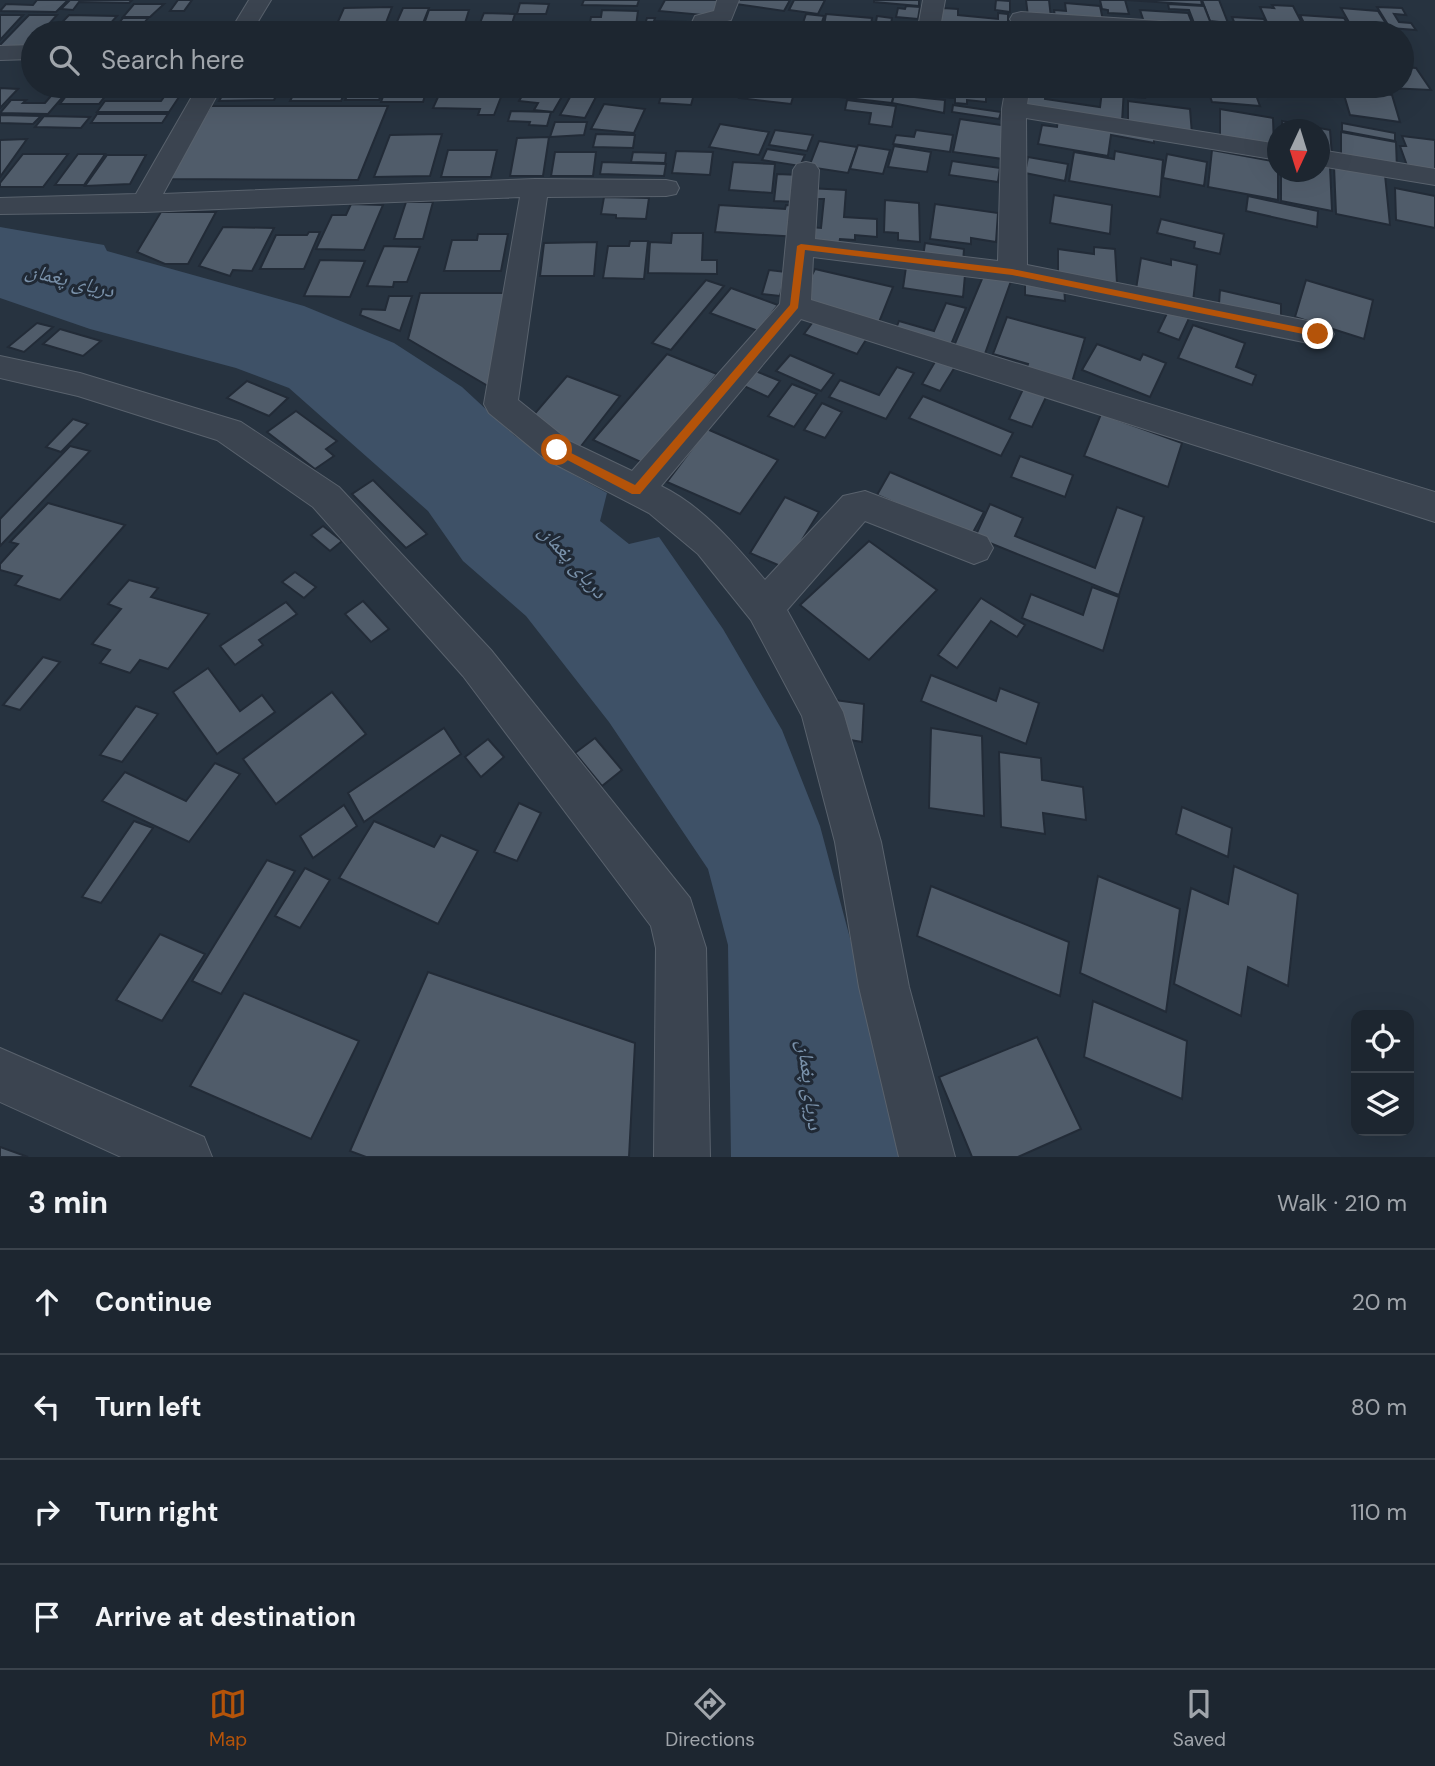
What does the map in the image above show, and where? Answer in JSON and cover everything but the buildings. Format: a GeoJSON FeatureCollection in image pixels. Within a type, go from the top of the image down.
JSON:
{"type":"FeatureCollection","features":[{"type":"Feature","properties":{"kind":"street"},"geometry":{"type":"LineString","coordinates":[[247,21],[260,0]]}},
{"type":"Feature","properties":{"kind":"street"},"geometry":{"type":"LineString","coordinates":[[703,21],[723,15],[728,0]]}},
{"type":"Feature","properties":{"kind":"street"},"geometry":{"type":"LineString","coordinates":[[930,21],[933,0]]}},
{"type":"Feature","properties":{"kind":"street"},"geometry":{"type":"LineString","coordinates":[[1020,18],[1063,21]]}},
{"type":"Feature","properties":{"kind":"street"},"geometry":{"type":"LineString","coordinates":[[0,53],[21,52]]}},
{"type":"Feature","properties":{"kind":"street"},"geometry":{"type":"LineString","coordinates":[[144,204],[203,98]]}},
{"type":"Feature","properties":{"kind":"street"},"geometry":{"type":"LineString","coordinates":[[1012,272],[1016,98],[1267,150]]}},
{"type":"Feature","properties":{"kind":"street"},"geometry":{"type":"LineString","coordinates":[[1330,161],[1435,177]]}},
{"type":"Feature","properties":{"kind":"street"},"geometry":{"type":"LineString","coordinates":[[636,491],[795,306],[806,170]]}},
{"type":"Feature","properties":{"kind":"street"},"geometry":{"type":"LineString","coordinates":[[535,187],[500,404],[557,450],[662,503],[711,543],[765,608],[822,712],[858,842],[884,987],[927,1157]]}},
{"type":"Feature","properties":{"kind":"street"},"geometry":{"type":"LineString","coordinates":[[0,206],[144,204],[535,187],[666,188]]}},
{"type":"Feature","properties":{"kind":"street"},"geometry":{"type":"LineString","coordinates":[[801,246],[1012,272],[1318,334]]}},
{"type":"Feature","properties":{"kind":"street"},"geometry":{"type":"LineString","coordinates":[[795,306],[1435,507]]}},
{"type":"Feature","properties":{"kind":"street"},"geometry":{"type":"LineString","coordinates":[[0,367],[79,385],[229,431],[326,497],[477,663],[673,915],[681,948],[682,1157]]}},
{"type":"Feature","properties":{"kind":"street"},"geometry":{"type":"LineString","coordinates":[[765,608],[856,506],[865,506],[974,548]]}},
{"type":"Feature","properties":{"kind":"street"},"geometry":{"type":"LineString","coordinates":[[0,1075],[184,1157]]}},
{"type":"Feature","properties":{"kind":"water","name":"دریای پغمان"},"geometry":{"type":"Polygon","coordinates":[[[0,227],[104,245],[107,251],[304,306],[394,343],[462,387],[515,436],[563,469],[607,493],[600,521],[629,544],[659,537],[723,629],[782,730],[820,826],[855,957],[900,1157],[731,1157],[728,945],[708,869],[609,722],[526,616],[463,561],[428,511],[289,388],[236,368],[90,329],[0,298],[0,227]]]}},
{"type":"Feature","properties":{"kind":"route"},"geometry":{"type":"LineString","coordinates":[[557,450],[636,491],[795,306],[801,246],[1012,272],[1318,334]]}}]}
